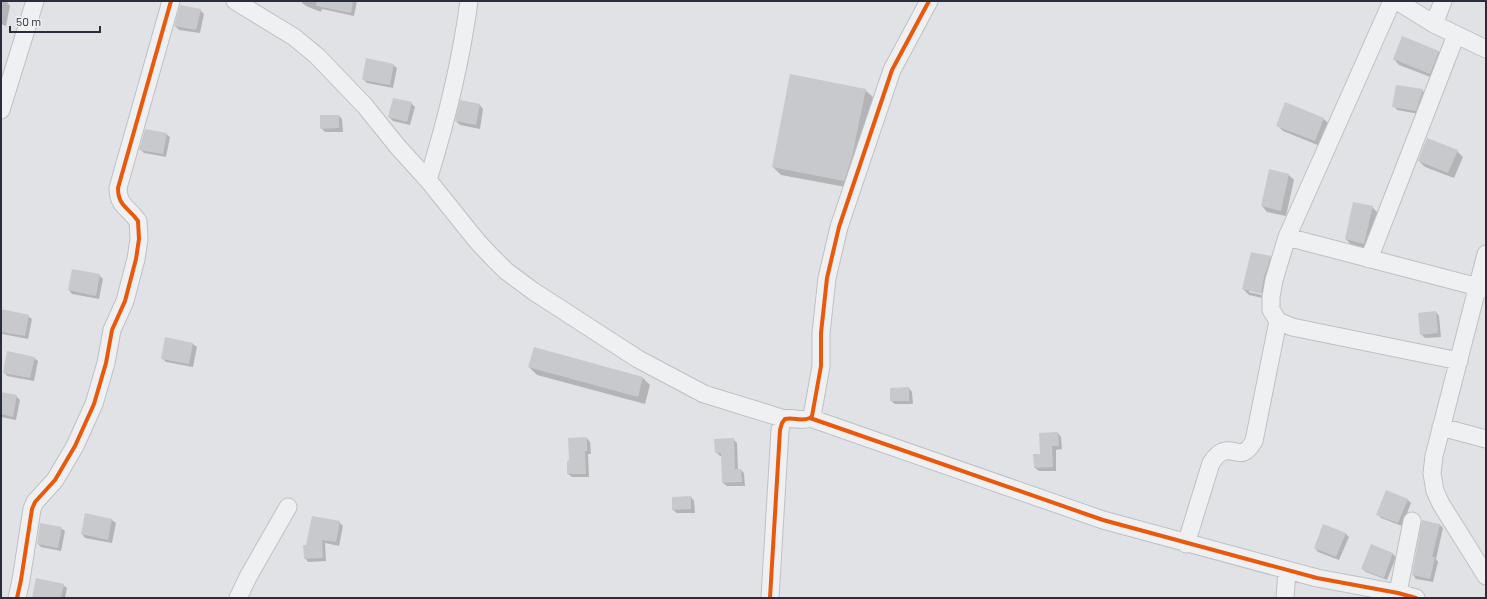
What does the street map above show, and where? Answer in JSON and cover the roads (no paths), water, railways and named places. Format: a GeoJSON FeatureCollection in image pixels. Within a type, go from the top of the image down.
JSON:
{"type":"FeatureCollection","features":[{"type":"Feature","properties":{"kind":"street"},"geometry":{"type":"LineString","coordinates":[[1,110],[35,1]]}},
{"type":"Feature","properties":{"kind":"street"},"geometry":{"type":"LineString","coordinates":[[18,598],[32,509],[35,502],[55,480],[75,446],[94,404],[106,363],[112,330],[125,301],[136,259],[140,239],[138,221],[120,202],[118,188],[171,1]]}},
{"type":"Feature","properties":{"kind":"street"},"geometry":{"type":"LineString","coordinates":[[236,1],[294,36],[317,56],[365,106],[398,148],[428,180],[477,241],[492,258],[506,270],[533,291],[638,359],[704,394],[785,419],[802,421],[810,418],[1103,520],[1186,544],[1317,578],[1398,592],[1416,598]]}},
{"type":"Feature","properties":{"kind":"street"},"geometry":{"type":"LineString","coordinates":[[428,180],[442,135],[465,32],[469,1]]}},
{"type":"Feature","properties":{"kind":"street"},"geometry":{"type":"LineString","coordinates":[[810,418],[821,366],[821,333],[827,278],[840,226],[892,70],[929,1]]}},
{"type":"Feature","properties":{"kind":"street"},"geometry":{"type":"LineString","coordinates":[[1392,1],[1287,237],[1274,280],[1271,297],[1272,310],[1278,321],[1292,327],[1459,360]]}},
{"type":"Feature","properties":{"kind":"street"},"geometry":{"type":"LineString","coordinates":[[1398,1],[1434,24],[1486,49]]}},
{"type":"Feature","properties":{"kind":"street"},"geometry":{"type":"LineString","coordinates":[[1434,24],[1443,1]]}},
{"type":"Feature","properties":{"kind":"street"},"geometry":{"type":"LineString","coordinates":[[1369,259],[1456,35]]}},
{"type":"Feature","properties":{"kind":"street"},"geometry":{"type":"LineString","coordinates":[[1287,237],[1482,288]]}},
{"type":"Feature","properties":{"kind":"street"},"geometry":{"type":"LineString","coordinates":[[1486,254],[1482,288],[1459,360],[1434,456],[1432,473],[1435,491],[1441,504],[1486,576]]}},
{"type":"Feature","properties":{"kind":"street"},"geometry":{"type":"LineString","coordinates":[[1186,544],[1211,463],[1224,451],[1244,452],[1249,449],[1254,441],[1278,321]]}},
{"type":"Feature","properties":{"kind":"street"},"geometry":{"type":"LineString","coordinates":[[770,598],[780,430],[785,419]]}},
{"type":"Feature","properties":{"kind":"street"},"geometry":{"type":"LineString","coordinates":[[1441,427],[1486,439]]}},
{"type":"Feature","properties":{"kind":"street"},"geometry":{"type":"LineString","coordinates":[[238,598],[248,577],[288,507]]}},
{"type":"Feature","properties":{"kind":"street"},"geometry":{"type":"LineString","coordinates":[[1398,592],[1412,521]]}},
{"type":"Feature","properties":{"kind":"street"},"geometry":{"type":"LineString","coordinates":[[1285,598],[1287,570]]}}]}
